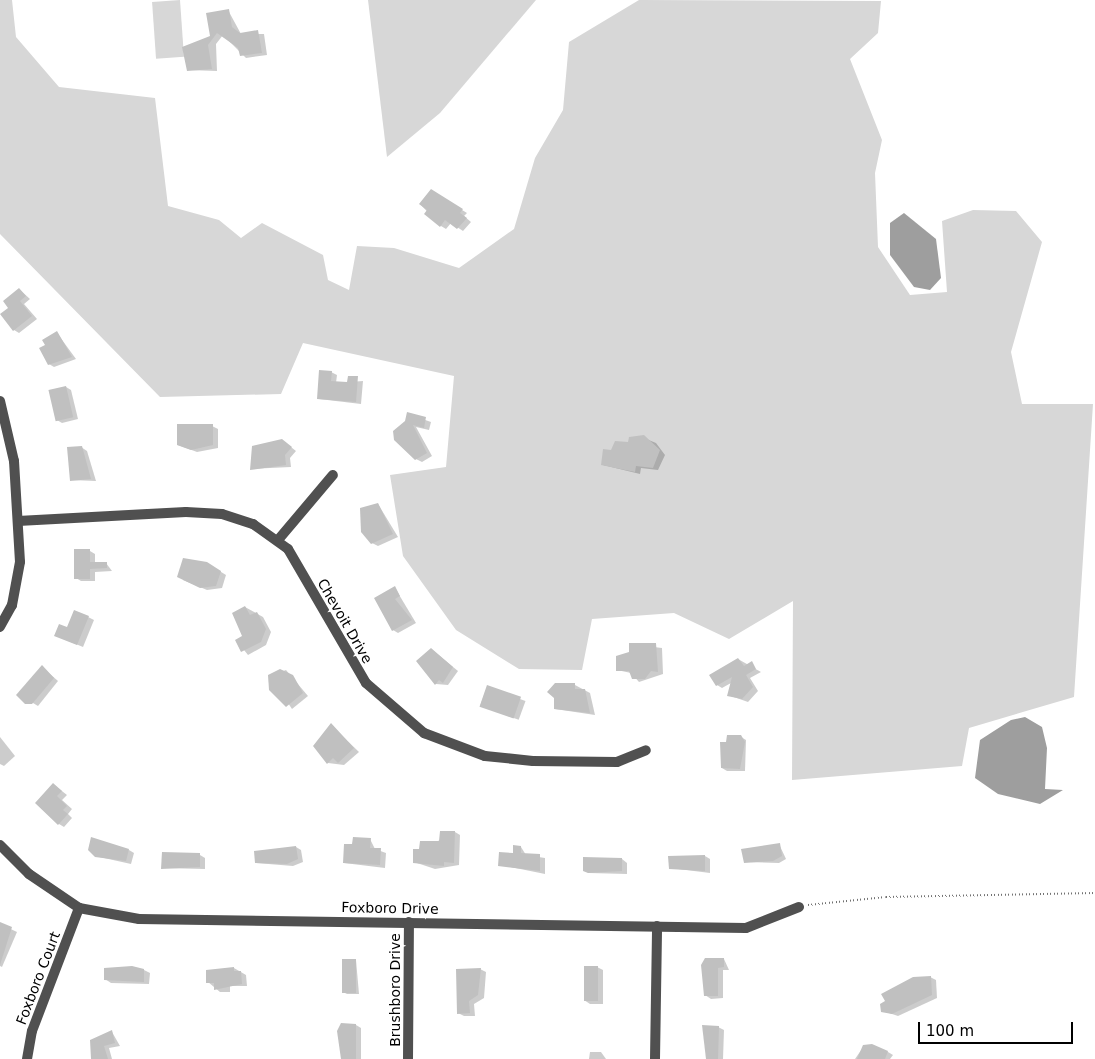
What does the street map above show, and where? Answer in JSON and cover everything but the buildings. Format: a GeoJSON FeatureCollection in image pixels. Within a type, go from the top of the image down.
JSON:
{"type":"FeatureCollection","features":[{"type":"Feature","properties":{"kind":"street"},"geometry":{"type":"LineString","coordinates":[[0,401],[14,461],[18,520],[18,586],[0,627]]}},
{"type":"Feature","properties":{"kind":"street"},"geometry":{"type":"LineString","coordinates":[[278,540],[333,475]]}},
{"type":"Feature","properties":{"kind":"street","name":"Chevoit Drive"},"geometry":{"type":"LineString","coordinates":[[18,520],[214,514],[253,524],[278,540],[298,565],[366,683],[424,733],[485,756],[533,761],[617,762],[646,750]]}},
{"type":"Feature","properties":{"kind":"street","name":"Foxboro Drive"},"geometry":{"type":"LineString","coordinates":[[0,845],[29,874],[79,908],[139,919],[746,928],[798,907]]}},
{"type":"Feature","properties":{"kind":"street","name":"Foxboro Court"},"geometry":{"type":"LineString","coordinates":[[28,1059],[32,1031],[79,908]]}},
{"type":"Feature","properties":{"kind":"street","name":"Brushboro Drive"},"geometry":{"type":"LineString","coordinates":[[408,1059],[409,922]]}},
{"type":"Feature","properties":{"kind":"street"},"geometry":{"type":"LineString","coordinates":[[655,1059],[657,926]]}},
{"type":"Feature","properties":{"kind":"path"},"geometry":{"type":"LineString","coordinates":[[798,907],[828,900],[886,897],[1095,893]]}},
{"type":"Feature","properties":{"kind":"shaded area"},"geometry":{"type":"Polygon","coordinates":[[[0,0],[12,0],[16,37],[59,87],[155,98],[168,206],[219,220],[241,238],[262,223],[323,255],[328,280],[349,290],[357,246],[394,248],[459,268],[514,229],[535,158],[563,110],[569,42],[639,0],[881,1],[878,33],[850,59],[882,140],[875,173],[878,247],[910,295],[947,292],[942,221],[973,210],[1016,211],[1042,242],[1011,352],[1022,404],[1093,404],[1074,697],[969,728],[962,766],[792,780],[793,601],[729,639],[674,613],[592,619],[582,670],[519,669],[456,630],[403,556],[390,475],[446,467],[454,376],[303,343],[281,394],[160,397],[0,234],[0,0]]]}},
{"type":"Feature","properties":{"kind":"shaded area"},"geometry":{"type":"Polygon","coordinates":[[[180,0],[184,57],[156,59],[152,2],[180,0]]]}},
{"type":"Feature","properties":{"kind":"shaded area"},"geometry":{"type":"Polygon","coordinates":[[[368,0],[536,0],[440,113],[387,157],[368,0]]]}},
{"type":"Feature","properties":{"kind":"shaded area"},"geometry":{"type":"Polygon","coordinates":[[[904,213],[936,239],[941,278],[930,290],[914,287],[890,255],[890,223],[904,213]]]}},
{"type":"Feature","properties":{"kind":"shaded area"},"geometry":{"type":"Polygon","coordinates":[[[1025,717],[1042,727],[1047,748],[1045,789],[1063,790],[1040,804],[998,794],[975,778],[980,740],[1011,720],[1025,717]]]}}]}
